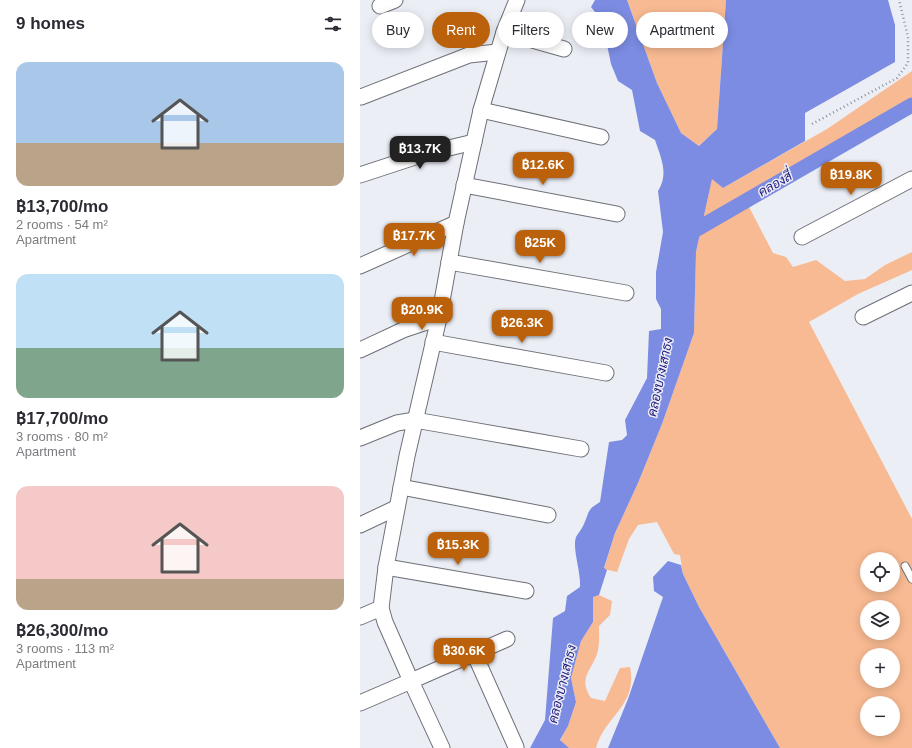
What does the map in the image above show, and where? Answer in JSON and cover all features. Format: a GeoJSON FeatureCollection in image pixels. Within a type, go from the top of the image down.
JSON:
{"type":"FeatureCollection","features":[{"type":"Feature","properties":{"kind":"street"},"geometry":{"type":"LineString","coordinates":[[380,6],[395,0]]}},
{"type":"Feature","properties":{"kind":"street"},"geometry":{"type":"LineString","coordinates":[[512,12],[517,0]]}},
{"type":"Feature","properties":{"kind":"street"},"geometry":{"type":"LineString","coordinates":[[442,748],[385,622],[381,608],[396,508],[439,318],[464,185],[481,110],[498,48]]}},
{"type":"Feature","properties":{"kind":"street"},"geometry":{"type":"LineString","coordinates":[[557,48],[564,50]]}},
{"type":"Feature","properties":{"kind":"street"},"geometry":{"type":"LineString","coordinates":[[361,97],[469,56],[497,52]]}},
{"type":"Feature","properties":{"kind":"street"},"geometry":{"type":"LineString","coordinates":[[481,110],[601,138]]}},
{"type":"Feature","properties":{"kind":"street"},"geometry":{"type":"LineString","coordinates":[[360,175],[424,154],[474,142]]}},
{"type":"Feature","properties":{"kind":"street"},"geometry":{"type":"LineString","coordinates":[[802,237],[912,179]]}},
{"type":"Feature","properties":{"kind":"street"},"geometry":{"type":"LineString","coordinates":[[464,185],[617,214]]}},
{"type":"Feature","properties":{"kind":"street"},"geometry":{"type":"LineString","coordinates":[[360,266],[456,223]]}},
{"type":"Feature","properties":{"kind":"street"},"geometry":{"type":"LineString","coordinates":[[449,262],[626,293]]}},
{"type":"Feature","properties":{"kind":"street"},"geometry":{"type":"LineString","coordinates":[[863,317],[912,294]]}},
{"type":"Feature","properties":{"kind":"street"},"geometry":{"type":"LineString","coordinates":[[360,350],[403,330],[439,318]]}},
{"type":"Feature","properties":{"kind":"street"},"geometry":{"type":"LineString","coordinates":[[433,342],[606,373]]}},
{"type":"Feature","properties":{"kind":"street"},"geometry":{"type":"LineString","coordinates":[[360,438],[397,423],[415,420],[581,449]]}},
{"type":"Feature","properties":{"kind":"street"},"geometry":{"type":"LineString","coordinates":[[401,487],[548,515]]}},
{"type":"Feature","properties":{"kind":"street"},"geometry":{"type":"LineString","coordinates":[[360,525],[396,508]]}},
{"type":"Feature","properties":{"kind":"street"},"geometry":{"type":"LineString","coordinates":[[386,567],[526,591]]}},
{"type":"Feature","properties":{"kind":"street"},"geometry":{"type":"LineString","coordinates":[[360,617],[381,608]]}},
{"type":"Feature","properties":{"kind":"street"},"geometry":{"type":"LineString","coordinates":[[360,703],[507,639]]}},
{"type":"Feature","properties":{"kind":"street"},"geometry":{"type":"LineString","coordinates":[[474,653],[516,747]]}},
{"type":"Feature","properties":{"kind":"lane"},"geometry":{"type":"LineString","coordinates":[[905,566],[912,579]]}},
{"type":"Feature","properties":{"kind":"path"},"geometry":{"type":"LineString","coordinates":[[812,124],[897,78],[908,63],[908,37],[899,0]]}},
{"type":"Feature","properties":{"kind":"shaded area"},"geometry":{"type":"Polygon","coordinates":[[[627,0],[726,0],[725,12],[636,12],[636,25],[627,0]]]}},
{"type":"Feature","properties":{"kind":"shaded area"},"geometry":{"type":"Polygon","coordinates":[[[644,48],[723,48],[717,129],[699,146],[681,133],[657,83],[644,48]]]}},
{"type":"Feature","properties":{"kind":"shaded area"},"geometry":{"type":"Polygon","coordinates":[[[912,71],[912,110],[748,205],[773,253],[786,257],[793,267],[816,260],[845,281],[865,279],[885,265],[912,252],[912,270],[858,294],[809,322],[912,519],[912,748],[780,748],[699,607],[683,574],[680,555],[674,554],[657,522],[638,525],[629,539],[617,572],[604,569],[615,533],[638,483],[662,424],[694,333],[696,252],[712,178],[723,188],[827,129],[912,71]]]}},
{"type":"Feature","properties":{"kind":"shaded area"},"geometry":{"type":"Polygon","coordinates":[[[599,595],[612,601],[610,615],[599,626],[598,650],[587,675],[587,691],[591,698],[605,701],[620,668],[630,667],[631,680],[629,691],[625,701],[600,737],[596,748],[569,748],[560,741],[568,726],[576,702],[571,678],[581,641],[593,622],[593,596],[599,595]]]}},
{"type":"Feature","properties":{"kind":"water","name":"คลองบางเสาธง"},"geometry":{"type":"Polygon","coordinates":[[[595,0],[627,0],[636,25],[636,48],[644,48],[657,83],[681,133],[699,146],[717,129],[723,48],[728,48],[728,12],[725,12],[726,0],[888,0],[895,25],[895,62],[805,113],[805,141],[723,188],[712,179],[696,252],[694,333],[662,424],[638,483],[615,533],[604,568],[607,570],[599,595],[593,597],[593,622],[581,641],[571,678],[576,702],[568,726],[560,740],[569,748],[530,748],[545,720],[553,618],[565,611],[567,596],[580,587],[575,548],[576,537],[583,526],[589,511],[600,502],[609,442],[622,440],[627,435],[625,420],[647,378],[649,331],[661,329],[661,309],[656,299],[656,272],[663,232],[658,191],[663,178],[663,166],[655,140],[640,131],[632,90],[618,81],[611,64],[608,48],[628,48],[628,12],[595,12],[591,7],[595,0]]]}},
{"type":"Feature","properties":{"kind":"water"},"geometry":{"type":"Polygon","coordinates":[[[668,561],[681,565],[683,574],[699,607],[780,748],[608,748],[628,699],[663,597],[654,591],[653,577],[668,561]]]}},
{"type":"Feature","properties":{"kind":"waterway","name":"คลองสี่"},"geometry":{"type":"LineString","coordinates":[[685,236],[912,105]]}}]}
